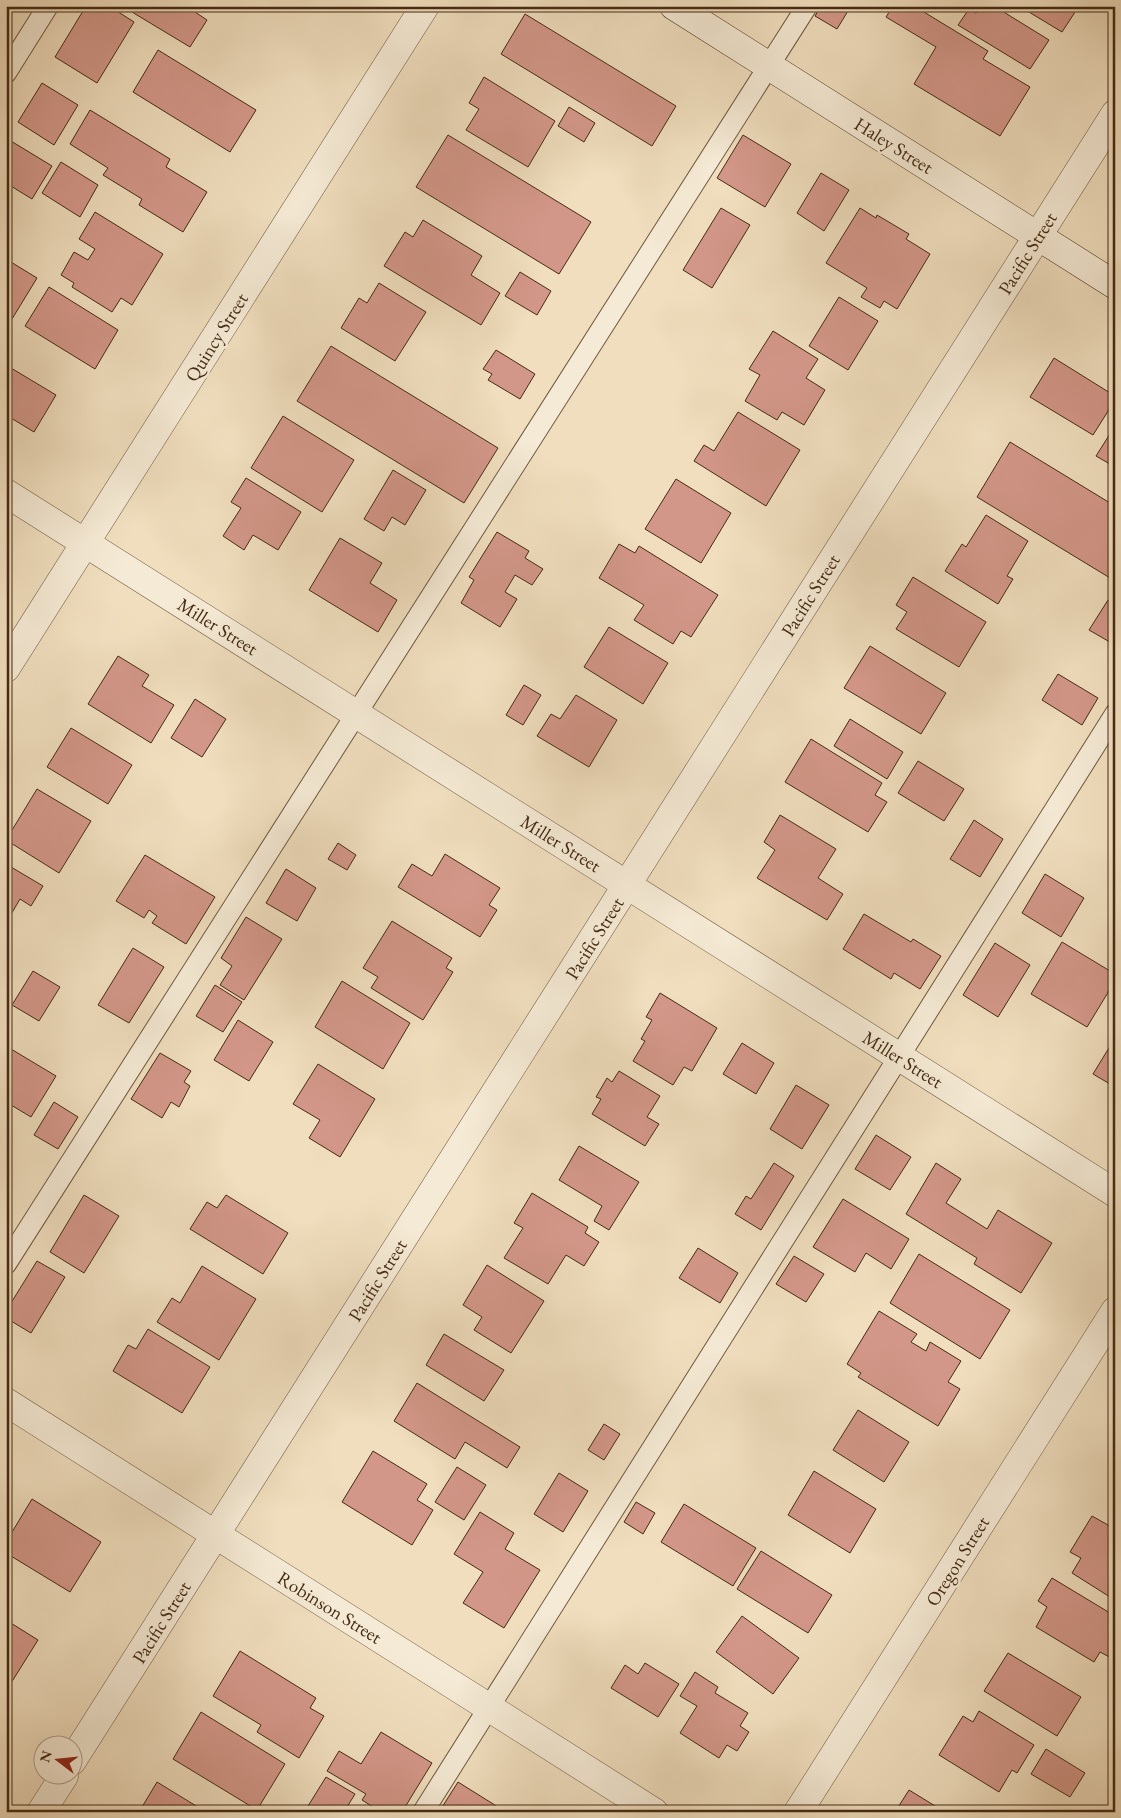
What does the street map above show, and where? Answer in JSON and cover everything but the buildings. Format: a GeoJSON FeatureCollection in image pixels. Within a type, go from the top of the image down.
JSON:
{"type":"FeatureCollection","features":[{"type":"Feature","properties":{"kind":"street","name":"Quincy Street"},"geometry":{"type":"LineString","coordinates":[[6,668],[425,6]]}},
{"type":"Feature","properties":{"kind":"street","name":"Haley Street"},"geometry":{"type":"LineString","coordinates":[[674,6],[1115,285]]}},
{"type":"Feature","properties":{"kind":"street","name":"Pacific Street"},"geometry":{"type":"LineString","coordinates":[[82,1745],[1115,114]]}},
{"type":"Feature","properties":{"kind":"street","name":"Miller Street"},"geometry":{"type":"LineString","coordinates":[[6,493],[1115,1193]]}},
{"type":"Feature","properties":{"kind":"street","name":"Oregon Street"},"geometry":{"type":"LineString","coordinates":[[798,1812],[1115,1311]]}},
{"type":"Feature","properties":{"kind":"street","name":"Robinson Street"},"geometry":{"type":"LineString","coordinates":[[6,1402],[654,1812]]}},
{"type":"Feature","properties":{"kind":"street"},"geometry":{"type":"LineString","coordinates":[[41,1812],[58,1786]]}},
{"type":"Feature","properties":{"kind":"lane"},"geometry":{"type":"LineString","coordinates":[[6,73],[48,6]]}},
{"type":"Feature","properties":{"kind":"lane"},"geometry":{"type":"LineString","coordinates":[[6,1264],[807,6]]}},
{"type":"Feature","properties":{"kind":"lane"},"geometry":{"type":"LineString","coordinates":[[423,1812],[1115,714]]}}]}
